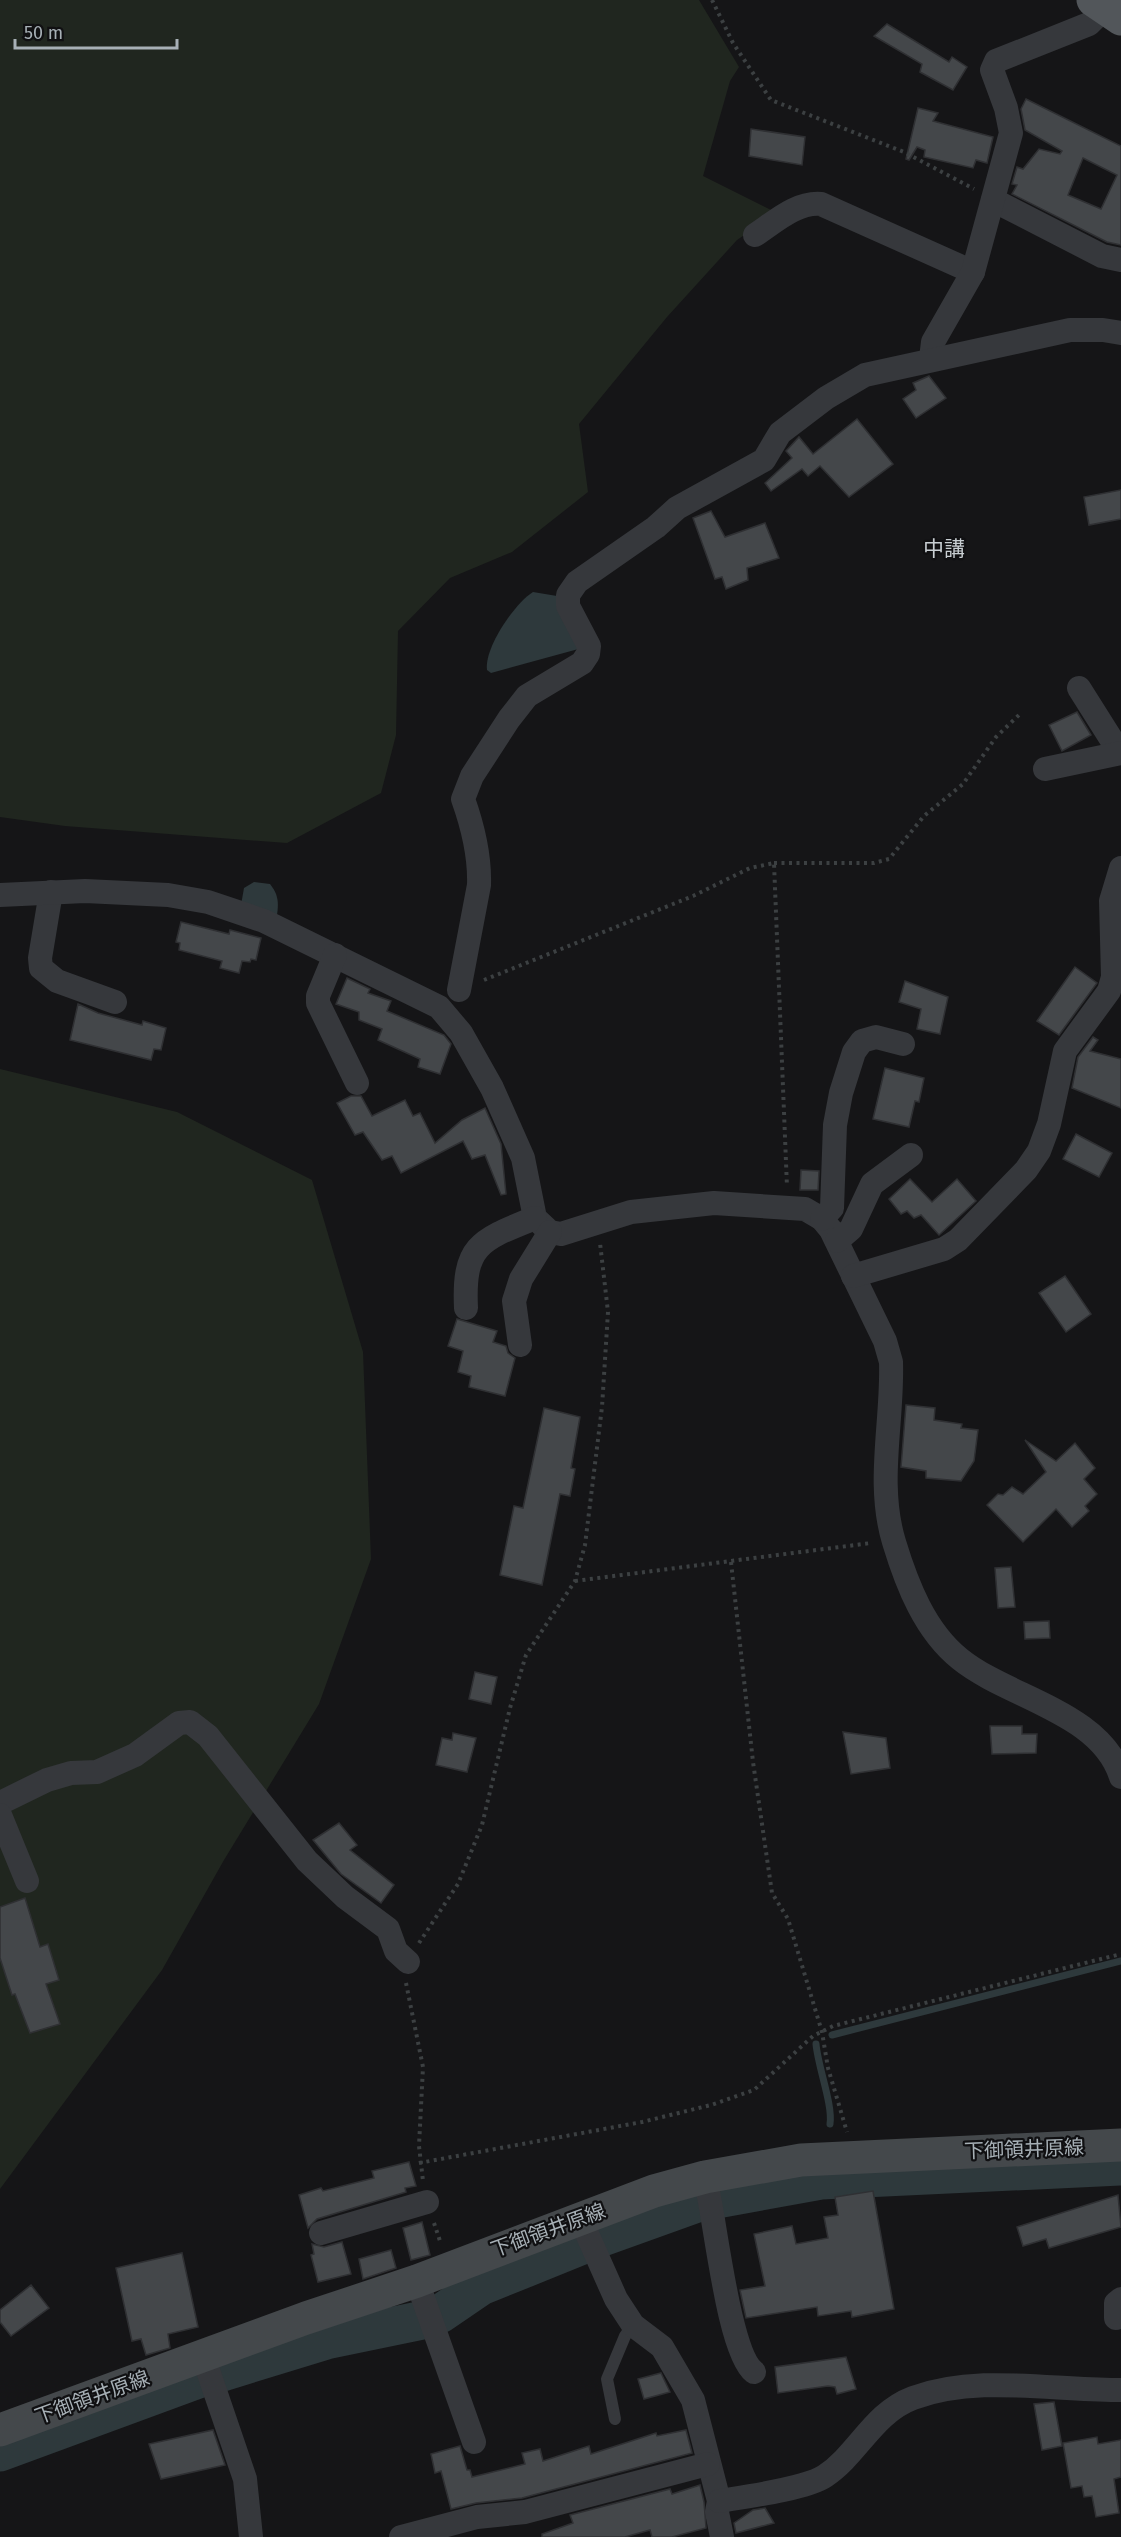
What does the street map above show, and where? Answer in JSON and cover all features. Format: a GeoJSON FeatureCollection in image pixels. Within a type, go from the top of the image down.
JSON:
{"type":"FeatureCollection","features":[{"type":"Feature","properties":{"kind":"main road","name":"下御領井原線"},"geometry":{"type":"LineString","coordinates":[[0,2430],[417,2281],[654,2191],[709,2192],[801,2160],[1121,2145]]}},
{"type":"Feature","properties":{"kind":"street"},"geometry":{"type":"LineString","coordinates":[[931,359],[933,342],[972,272],[1011,133],[1006,108],[992,70],[996,61],[1089,24],[1106,9]]}},
{"type":"Feature","properties":{"kind":"street"},"geometry":{"type":"LineString","coordinates":[[993,200],[1102,256],[1121,260]]}},
{"type":"Feature","properties":{"kind":"street"},"geometry":{"type":"LineString","coordinates":[[755,235],[798,208],[809,203],[821,204],[972,272]]}},
{"type":"Feature","properties":{"kind":"street"},"geometry":{"type":"LineString","coordinates":[[459,990],[480,870],[472,824],[463,799],[472,776],[509,719],[527,696],[582,663],[588,654],[589,646],[568,606],[568,595],[577,582],[656,526],[677,508],[764,460],[780,433],[826,398],[865,375],[1070,330],[1103,330],[1121,333]]}},
{"type":"Feature","properties":{"kind":"street"},"geometry":{"type":"LineString","coordinates":[[1045,769],[1120,753],[1079,688]]}},
{"type":"Feature","properties":{"kind":"street"},"geometry":{"type":"LineString","coordinates":[[853,1276],[944,1249],[958,1240],[1026,1170],[1038,1150],[1048,1124],[1065,1050],[1115,997],[1111,901],[1121,868]]}},
{"type":"Feature","properties":{"kind":"street"},"geometry":{"type":"LineString","coordinates":[[0,895],[51,892],[168,895],[208,902],[264,921],[439,1007],[461,1033],[492,1088],[523,1158],[542,1225],[514,1301],[520,1345]]}},
{"type":"Feature","properties":{"kind":"street"},"geometry":{"type":"LineString","coordinates":[[51,892],[40,958],[41,968],[57,981],[115,1002]]}},
{"type":"Feature","properties":{"kind":"street"},"geometry":{"type":"LineString","coordinates":[[335,955],[318,996],[318,1003],[357,1083]]}},
{"type":"Feature","properties":{"kind":"street"},"geometry":{"type":"LineString","coordinates":[[822,1219],[832,1208],[835,1125],[841,1093],[854,1052],[862,1041],[876,1037],[903,1044]]}},
{"type":"Feature","properties":{"kind":"street"},"geometry":{"type":"LineString","coordinates":[[837,1241],[851,1229],[872,1184],[912,1155]]}},
{"type":"Feature","properties":{"kind":"street"},"geometry":{"type":"LineString","coordinates":[[466,1308],[465,1279],[472,1253],[495,1234],[542,1225],[561,1234],[631,1212],[714,1203],[788,1206],[805,1209],[822,1219],[837,1241],[885,1341],[891,1362],[885,1493],[894,1540],[922,1613],[940,1640],[979,1674],[1080,1726],[1107,1750],[1121,1777]]}},
{"type":"Feature","properties":{"kind":"street"},"geometry":{"type":"LineString","coordinates":[[0,1803],[47,1780],[71,1773],[97,1772],[135,1755],[179,1723],[190,1722],[208,1736],[307,1861],[345,1897],[388,1929],[396,1951],[408,1962]]}},
{"type":"Feature","properties":{"kind":"street"},"geometry":{"type":"LineString","coordinates":[[0,1815],[27,1881]]}},
{"type":"Feature","properties":{"kind":"street"},"geometry":{"type":"LineString","coordinates":[[709,2192],[737,2341],[748,2367],[754,2372]]}},
{"type":"Feature","properties":{"kind":"street"},"geometry":{"type":"LineString","coordinates":[[321,2233],[427,2202]]}},
{"type":"Feature","properties":{"kind":"street"},"geometry":{"type":"LineString","coordinates":[[580,2218],[616,2300],[633,2325],[662,2347],[676,2367],[693,2400],[718,2501],[717,2512],[722,2537]]}},
{"type":"Feature","properties":{"kind":"street"},"geometry":{"type":"LineString","coordinates":[[417,2281],[474,2442]]}},
{"type":"Feature","properties":{"kind":"street"},"geometry":{"type":"LineString","coordinates":[[203,2356],[245,2479],[251,2537]]}},
{"type":"Feature","properties":{"kind":"street"},"geometry":{"type":"LineString","coordinates":[[718,2501],[770,2492],[822,2478],[884,2414],[910,2399],[941,2389],[984,2386],[1121,2390]]}},
{"type":"Feature","properties":{"kind":"street"},"geometry":{"type":"LineString","coordinates":[[402,2537],[477,2517],[525,2512],[708,2464]]}},
{"type":"Feature","properties":{"kind":"lane"},"geometry":{"type":"LineString","coordinates":[[615,2419],[607,2379],[625,2336],[633,2325]]}},
{"type":"Feature","properties":{"kind":"path"},"geometry":{"type":"LineString","coordinates":[[712,0],[733,43],[771,100],[904,152],[993,200]]}},
{"type":"Feature","properties":{"kind":"path"},"geometry":{"type":"LineString","coordinates":[[459,990],[693,896],[750,868],[774,863],[874,863],[889,859],[924,816],[963,783],[996,737],[1020,714]]}},
{"type":"Feature","properties":{"kind":"path"},"geometry":{"type":"LineString","coordinates":[[774,863],[788,1206]]}},
{"type":"Feature","properties":{"kind":"path"},"geometry":{"type":"LineString","coordinates":[[449,2268],[427,2202],[419,2163],[423,2067],[406,1980],[408,1962],[458,1884],[482,1825],[510,1708],[526,1655],[574,1581],[585,1545],[602,1407],[608,1312],[597,1224]]}},
{"type":"Feature","properties":{"kind":"path"},"geometry":{"type":"LineString","coordinates":[[574,1581],[894,1540]]}},
{"type":"Feature","properties":{"kind":"path"},"geometry":{"type":"LineString","coordinates":[[731,1562],[753,1762],[772,1893],[788,1920],[822,2032],[828,2068],[852,2157]]}},
{"type":"Feature","properties":{"kind":"path"},"geometry":{"type":"LineString","coordinates":[[419,2163],[642,2122],[711,2105],[754,2090],[813,2036],[833,2026],[1121,1954]]}},
{"type":"Feature","properties":{"kind":"shaded area"},"geometry":{"type":"Polygon","coordinates":[[[0,0],[699,0],[739,67],[730,81],[703,176],[777,213],[737,240],[667,317],[579,424],[588,492],[512,552],[450,578],[398,631],[396,735],[381,793],[287,843],[65,826],[0,817],[0,0]]]}},
{"type":"Feature","properties":{"kind":"shaded area"},"geometry":{"type":"Polygon","coordinates":[[[533,592],[557,596],[582,648],[491,673],[487,670],[487,661],[495,639],[518,606],[533,592]]]}},
{"type":"Feature","properties":{"kind":"shaded area"},"geometry":{"type":"Polygon","coordinates":[[[254,882],[270,884],[273,888],[277,898],[277,915],[241,905],[244,888],[254,882]]]}},
{"type":"Feature","properties":{"kind":"shaded area"},"geometry":{"type":"Polygon","coordinates":[[[0,1069],[177,1112],[312,1180],[363,1352],[371,1559],[319,1704],[224,1860],[162,1970],[0,2189],[0,1069]]]}},
{"type":"Feature","properties":{"kind":"building"},"geometry":{"type":"Polygon","coordinates":[[[887,24],[949,62],[952,57],[967,67],[953,90],[920,72],[922,64],[874,36],[887,24]]]}},
{"type":"Feature","properties":{"kind":"building"},"geometry":{"type":"Polygon","coordinates":[[[1026,99],[1121,146],[1121,245],[1107,242],[1012,194],[1017,185],[1012,184],[1017,167],[1023,169],[1039,149],[1060,154],[1062,151],[1025,130],[1021,109],[1026,99]],[[1083,158],[1068,195],[1101,209],[1117,175],[1083,158]]]}},
{"type":"Feature","properties":{"kind":"building"},"geometry":{"type":"Polygon","coordinates":[[[918,108],[938,113],[933,121],[993,137],[987,163],[976,160],[973,168],[924,157],[925,150],[917,147],[909,160],[906,159],[918,108]]]}},
{"type":"Feature","properties":{"kind":"building"},"geometry":{"type":"Polygon","coordinates":[[[751,129],[805,137],[802,165],[749,156],[751,129]]]}},
{"type":"Feature","properties":{"kind":"building"},"geometry":{"type":"Polygon","coordinates":[[[929,376],[946,398],[916,418],[903,399],[916,390],[913,383],[929,376]]]}},
{"type":"Feature","properties":{"kind":"building"},"geometry":{"type":"Polygon","coordinates":[[[857,419],[893,464],[849,497],[820,466],[808,476],[802,469],[771,491],[765,483],[792,458],[786,451],[799,437],[813,454],[857,419]]]}},
{"type":"Feature","properties":{"kind":"building"},"geometry":{"type":"Polygon","coordinates":[[[1121,490],[1121,519],[1089,525],[1084,497],[1121,490]]]}},
{"type":"Feature","properties":{"kind":"building"},"geometry":{"type":"Polygon","coordinates":[[[711,511],[725,537],[765,523],[779,558],[747,568],[748,580],[726,589],[722,577],[715,579],[693,518],[711,511]]]}},
{"type":"Feature","properties":{"kind":"building"},"geometry":{"type":"Polygon","coordinates":[[[1077,712],[1091,735],[1062,751],[1049,725],[1077,712]]]}},
{"type":"Feature","properties":{"kind":"building"},"geometry":{"type":"Polygon","coordinates":[[[181,922],[229,934],[230,930],[261,938],[256,960],[242,961],[239,973],[220,968],[222,961],[179,950],[180,943],[176,942],[181,922]]]}},
{"type":"Feature","properties":{"kind":"building"},"geometry":{"type":"Polygon","coordinates":[[[1075,967],[1097,983],[1059,1035],[1037,1021],[1075,967]]]}},
{"type":"Feature","properties":{"kind":"building"},"geometry":{"type":"Polygon","coordinates":[[[347,978],[370,989],[368,993],[391,1001],[387,1011],[444,1035],[451,1044],[440,1074],[418,1067],[420,1059],[378,1040],[382,1029],[359,1020],[359,1012],[336,1004],[347,978]]]}},
{"type":"Feature","properties":{"kind":"building"},"geometry":{"type":"Polygon","coordinates":[[[905,981],[948,997],[940,1034],[917,1029],[921,1009],[899,1002],[905,981]]]}},
{"type":"Feature","properties":{"kind":"building"},"geometry":{"type":"Polygon","coordinates":[[[78,1004],[98,1013],[142,1025],[143,1021],[166,1028],[161,1050],[154,1049],[151,1060],[70,1040],[78,1004]]]}},
{"type":"Feature","properties":{"kind":"building"},"geometry":{"type":"Polygon","coordinates":[[[1093,1037],[1098,1040],[1090,1051],[1121,1059],[1121,1108],[1072,1088],[1078,1057],[1093,1037]]]}},
{"type":"Feature","properties":{"kind":"building"},"geometry":{"type":"Polygon","coordinates":[[[885,1068],[924,1078],[919,1102],[915,1101],[909,1127],[873,1119],[885,1068]]]}},
{"type":"Feature","properties":{"kind":"building"},"geometry":{"type":"Polygon","coordinates":[[[351,1096],[361,1096],[372,1116],[405,1100],[413,1116],[420,1113],[435,1143],[462,1120],[485,1108],[501,1144],[506,1194],[501,1195],[485,1155],[472,1159],[463,1141],[401,1173],[392,1156],[382,1160],[363,1132],[355,1135],[337,1103],[351,1096]]]}},
{"type":"Feature","properties":{"kind":"building"},"geometry":{"type":"Polygon","coordinates":[[[1076,1134],[1112,1153],[1099,1177],[1063,1159],[1076,1134]]]}},
{"type":"Feature","properties":{"kind":"building"},"geometry":{"type":"Polygon","coordinates":[[[801,1170],[819,1171],[818,1190],[800,1190],[801,1170]]]}},
{"type":"Feature","properties":{"kind":"building"},"geometry":{"type":"Polygon","coordinates":[[[910,1179],[932,1202],[957,1179],[976,1201],[939,1235],[921,1215],[914,1218],[907,1211],[901,1214],[889,1199],[910,1179]]]}},
{"type":"Feature","properties":{"kind":"building"},"geometry":{"type":"Polygon","coordinates":[[[1065,1276],[1091,1314],[1066,1332],[1039,1293],[1065,1276]]]}},
{"type":"Feature","properties":{"kind":"building"},"geometry":{"type":"Polygon","coordinates":[[[457,1319],[497,1331],[493,1342],[506,1346],[508,1353],[515,1358],[505,1396],[469,1387],[471,1376],[458,1372],[463,1351],[448,1346],[457,1319]]]}},
{"type":"Feature","properties":{"kind":"building"},"geometry":{"type":"Polygon","coordinates":[[[906,1405],[935,1408],[934,1420],[962,1424],[961,1428],[978,1430],[974,1461],[961,1481],[926,1478],[926,1471],[901,1467],[906,1405]]]}},
{"type":"Feature","properties":{"kind":"building"},"geometry":{"type":"Polygon","coordinates":[[[544,1408],[580,1417],[571,1468],[575,1469],[570,1496],[560,1494],[542,1585],[500,1575],[514,1506],[523,1508],[544,1408]]]}},
{"type":"Feature","properties":{"kind":"building"},"geometry":{"type":"Polygon","coordinates":[[[1025,1440],[1056,1461],[1075,1443],[1095,1468],[1084,1479],[1097,1494],[1085,1506],[1089,1511],[1072,1527],[1056,1509],[1023,1542],[987,1505],[998,1494],[1003,1495],[1012,1487],[1023,1494],[1046,1472],[1025,1440]]]}},
{"type":"Feature","properties":{"kind":"building"},"geometry":{"type":"Polygon","coordinates":[[[1011,1567],[1015,1607],[998,1608],[995,1568],[1011,1567]]]}},
{"type":"Feature","properties":{"kind":"building"},"geometry":{"type":"Polygon","coordinates":[[[1049,1621],[1050,1638],[1025,1639],[1024,1622],[1049,1621]]]}},
{"type":"Feature","properties":{"kind":"building"},"geometry":{"type":"Polygon","coordinates":[[[475,1672],[497,1677],[491,1704],[469,1699],[475,1672]]]}},
{"type":"Feature","properties":{"kind":"building"},"geometry":{"type":"Polygon","coordinates":[[[990,1726],[1022,1726],[1022,1734],[1037,1734],[1036,1753],[992,1754],[990,1726]]]}},
{"type":"Feature","properties":{"kind":"building"},"geometry":{"type":"Polygon","coordinates":[[[843,1732],[886,1738],[890,1768],[851,1774],[843,1732]]]}},
{"type":"Feature","properties":{"kind":"building"},"geometry":{"type":"Polygon","coordinates":[[[453,1733],[476,1738],[467,1772],[436,1765],[442,1738],[452,1740],[453,1733]]]}},
{"type":"Feature","properties":{"kind":"building"},"geometry":{"type":"Polygon","coordinates":[[[339,1823],[357,1845],[350,1850],[394,1885],[381,1903],[341,1874],[313,1840],[339,1823]]]}},
{"type":"Feature","properties":{"kind":"building"},"geometry":{"type":"Polygon","coordinates":[[[25,1898],[40,1947],[48,1944],[59,1980],[46,1984],[60,2024],[30,2033],[15,1994],[12,1995],[0,1958],[0,1907],[25,1898]]]}},
{"type":"Feature","properties":{"kind":"building"},"geometry":{"type":"Polygon","coordinates":[[[409,2162],[416,2186],[405,2188],[406,2192],[317,2219],[308,2228],[299,2195],[321,2188],[323,2191],[374,2178],[372,2171],[409,2162]]]}},
{"type":"Feature","properties":{"kind":"building"},"geometry":{"type":"Polygon","coordinates":[[[873,2191],[894,2309],[852,2317],[851,2311],[818,2316],[817,2307],[746,2318],[740,2290],[765,2286],[754,2234],[792,2226],[796,2244],[828,2238],[824,2217],[838,2215],[835,2197],[873,2191]]]}},
{"type":"Feature","properties":{"kind":"building"},"geometry":{"type":"Polygon","coordinates":[[[1118,2195],[1121,2227],[1049,2248],[1046,2239],[1023,2246],[1017,2227],[1118,2195]]]}},
{"type":"Feature","properties":{"kind":"building"},"geometry":{"type":"Polygon","coordinates":[[[422,2222],[430,2255],[411,2260],[403,2228],[422,2222]]]}},
{"type":"Feature","properties":{"kind":"building"},"geometry":{"type":"Polygon","coordinates":[[[342,2242],[351,2274],[318,2282],[311,2255],[314,2254],[312,2244],[324,2247],[342,2242]]]}},
{"type":"Feature","properties":{"kind":"building"},"geometry":{"type":"Polygon","coordinates":[[[391,2250],[396,2268],[363,2279],[359,2259],[391,2250]]]}},
{"type":"Feature","properties":{"kind":"building"},"geometry":{"type":"Polygon","coordinates":[[[182,2253],[198,2327],[168,2334],[170,2348],[146,2355],[141,2339],[132,2341],[116,2268],[182,2253]]]}},
{"type":"Feature","properties":{"kind":"building"},"geometry":{"type":"Polygon","coordinates":[[[31,2285],[49,2308],[11,2336],[0,2322],[0,2310],[31,2285]]]}},
{"type":"Feature","properties":{"kind":"building"},"geometry":{"type":"Polygon","coordinates":[[[846,2357],[856,2389],[837,2394],[835,2387],[828,2386],[778,2393],[775,2367],[846,2357]]]}},
{"type":"Feature","properties":{"kind":"building"},"geometry":{"type":"Polygon","coordinates":[[[661,2373],[670,2392],[644,2399],[638,2379],[661,2373]]]}},
{"type":"Feature","properties":{"kind":"building"},"geometry":{"type":"Polygon","coordinates":[[[1054,2402],[1062,2446],[1042,2450],[1034,2404],[1054,2402]]]}},
{"type":"Feature","properties":{"kind":"building"},"geometry":{"type":"Polygon","coordinates":[[[213,2430],[225,2465],[161,2479],[149,2444],[213,2430]]]}},
{"type":"Feature","properties":{"kind":"building"},"geometry":{"type":"Polygon","coordinates":[[[686,2430],[692,2453],[522,2498],[476,2503],[451,2509],[441,2471],[435,2473],[431,2454],[460,2446],[467,2470],[470,2470],[472,2477],[525,2464],[522,2453],[540,2449],[543,2461],[589,2446],[591,2454],[656,2433],[657,2436],[686,2430]]]}},
{"type":"Feature","properties":{"kind":"building"},"geometry":{"type":"Polygon","coordinates":[[[1097,2437],[1098,2444],[1121,2440],[1121,2477],[1114,2479],[1119,2513],[1096,2517],[1092,2496],[1084,2497],[1082,2486],[1071,2488],[1063,2443],[1097,2437]]]}},
{"type":"Feature","properties":{"kind":"building"},"geometry":{"type":"Polygon","coordinates":[[[700,2485],[706,2528],[672,2537],[652,2537],[650,2530],[625,2537],[542,2537],[542,2534],[573,2523],[570,2515],[670,2489],[672,2494],[700,2485]]]}},
{"type":"Feature","properties":{"kind":"building"},"geometry":{"type":"Polygon","coordinates":[[[765,2508],[774,2523],[736,2533],[734,2523],[753,2510],[765,2508]]]}},
{"type":"Feature","properties":{"kind":"waterway"},"geometry":{"type":"LineString","coordinates":[[832,2035],[1121,1961]]}},
{"type":"Feature","properties":{"kind":"waterway"},"geometry":{"type":"LineString","coordinates":[[816,2044],[829,2107],[830,2124]]}},
{"type":"Feature","properties":{"kind":"waterway"},"geometry":{"type":"LineString","coordinates":[[597,2239],[700,2202],[821,2180],[1121,2166]]}},
{"type":"Feature","properties":{"kind":"waterway"},"geometry":{"type":"LineString","coordinates":[[440,2314],[481,2286],[580,2246]]}},
{"type":"Feature","properties":{"kind":"waterway"},"geometry":{"type":"LineString","coordinates":[[222,2372],[326,2340],[423,2320]]}},
{"type":"Feature","properties":{"kind":"waterway"},"geometry":{"type":"LineString","coordinates":[[0,2452],[201,2378]]}},
{"type":"Feature","properties":{"kind":"district","name":"中講"},"geometry":{"type":"Point","coordinates":[944,549]}}]}
